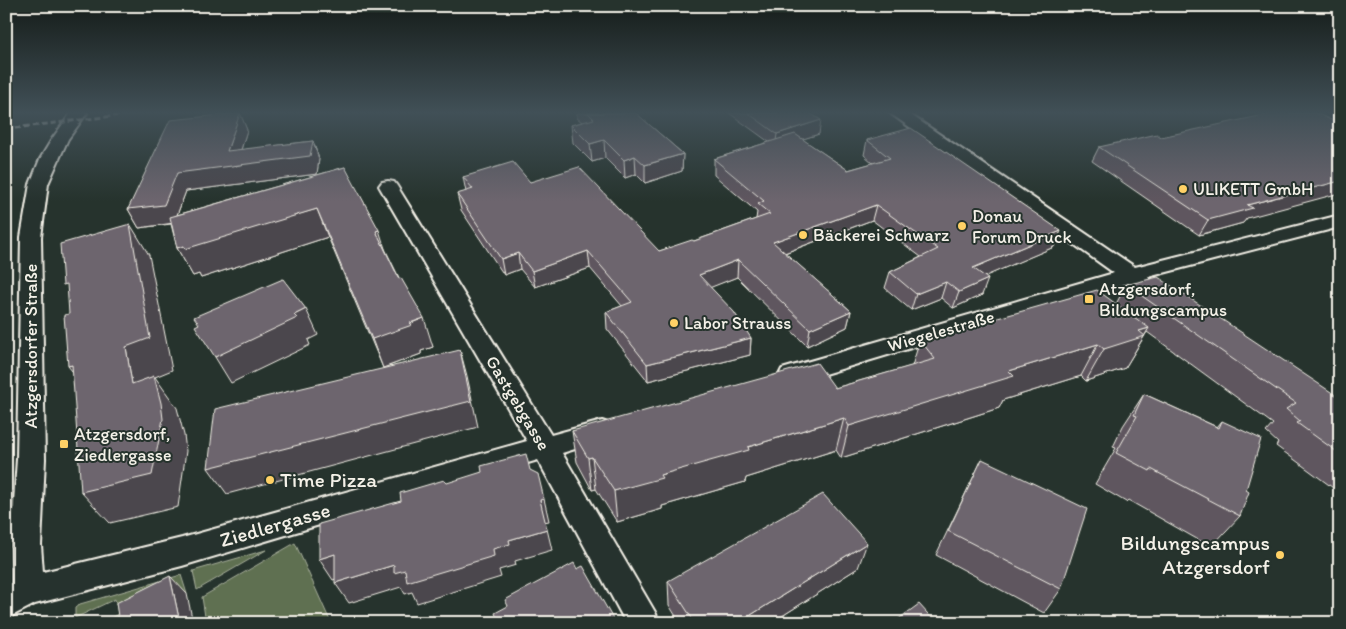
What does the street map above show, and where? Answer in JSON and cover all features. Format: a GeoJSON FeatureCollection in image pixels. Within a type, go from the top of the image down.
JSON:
{"type":"FeatureCollection","features":[{"type":"Feature","properties":{"kind":"street","name":"Atzgersdorfer Straße"},"geometry":{"type":"LineString","coordinates":[[17,598],[26,545],[31,459],[31,237],[39,184],[58,142]]}},
{"type":"Feature","properties":{"kind":"street"},"geometry":{"type":"LineString","coordinates":[[940,142],[1156,292]]}},
{"type":"Feature","properties":{"kind":"street","name":"Gastgebgasse"},"geometry":{"type":"LineString","coordinates":[[388,186],[545,448],[644,623]]}},
{"type":"Feature","properties":{"kind":"street","name":"Wiegelestraße"},"geometry":{"type":"LineString","coordinates":[[769,382],[1131,275],[1340,221]]}},
{"type":"Feature","properties":{"kind":"street"},"geometry":{"type":"LineString","coordinates":[[545,448],[628,424]]}},
{"type":"Feature","properties":{"kind":"street","name":"Ziedlergasse"},"geometry":{"type":"LineString","coordinates":[[17,598],[545,448]]}},
{"type":"Feature","properties":{"kind":"green space"},"geometry":{"type":"Polygon","coordinates":[[[295,543],[331,623],[206,623],[202,597],[295,543]]]}},
{"type":"Feature","properties":{"kind":"green space"},"geometry":{"type":"Polygon","coordinates":[[[266,550],[197,590],[193,571],[266,550]]]}},
{"type":"Feature","properties":{"kind":"green space"},"geometry":{"type":"Polygon","coordinates":[[[181,575],[187,594],[135,620],[135,623],[102,623],[118,614],[115,599],[75,618],[75,608],[80,604],[181,575]]]}},
{"type":"Feature","properties":{"kind":"building"},"geometry":{"type":"Polygon","coordinates":[[[159,142],[230,142],[227,151],[313,142],[310,156],[177,173],[164,205],[128,209],[159,142]]]}},
{"type":"Feature","properties":{"kind":"building"},"geometry":{"type":"Polygon","coordinates":[[[606,142],[670,142],[683,154],[645,165],[635,156],[624,160],[606,142]]]}},
{"type":"Feature","properties":{"kind":"building"},"geometry":{"type":"Polygon","coordinates":[[[768,142],[807,142],[848,170],[890,158],[870,142],[932,142],[1061,231],[973,268],[988,279],[959,292],[946,282],[916,294],[890,272],[938,249],[876,205],[773,242],[851,311],[810,329],[738,260],[699,275],[734,312],[751,338],[647,364],[606,312],[632,302],[588,251],[532,271],[518,253],[501,259],[457,194],[473,189],[463,177],[513,162],[530,182],[579,167],[659,251],[692,240],[694,241],[770,214],[758,204],[764,201],[714,159],[768,142]]]}},
{"type":"Feature","properties":{"kind":"building"},"geometry":{"type":"Polygon","coordinates":[[[1120,142],[1340,142],[1340,181],[1247,205],[1253,208],[1208,220],[1099,147],[1120,142]]]}},
{"type":"Feature","properties":{"kind":"building"},"geometry":{"type":"Polygon","coordinates":[[[345,167],[379,230],[376,231],[399,279],[401,278],[424,318],[410,323],[412,325],[372,339],[317,209],[185,249],[184,246],[177,248],[170,217],[345,167]]]}},
{"type":"Feature","properties":{"kind":"building"},"geometry":{"type":"Polygon","coordinates":[[[130,224],[150,338],[126,347],[132,384],[154,376],[163,419],[152,475],[81,492],[72,365],[68,366],[64,315],[69,314],[67,284],[63,285],[60,244],[130,224]]]}},
{"type":"Feature","properties":{"kind":"building"},"geometry":{"type":"Polygon","coordinates":[[[1158,277],[1340,398],[1340,454],[1297,423],[1300,421],[1286,409],[1296,403],[1126,285],[1158,277]]]}},
{"type":"Feature","properties":{"kind":"building"},"geometry":{"type":"Polygon","coordinates":[[[283,279],[306,309],[294,315],[297,318],[215,357],[195,326],[199,324],[194,317],[283,279]]]}},
{"type":"Feature","properties":{"kind":"building"},"geometry":{"type":"Polygon","coordinates":[[[1097,290],[1149,328],[1139,331],[1145,336],[1104,349],[1098,344],[1009,371],[1014,376],[849,426],[844,418],[748,447],[749,450],[660,475],[662,478],[614,491],[592,457],[588,458],[572,431],[817,363],[835,388],[935,359],[920,340],[1097,290]]]}},
{"type":"Feature","properties":{"kind":"building"},"geometry":{"type":"Polygon","coordinates":[[[460,350],[471,401],[208,468],[215,409],[460,350]]]}},
{"type":"Feature","properties":{"kind":"building"},"geometry":{"type":"Polygon","coordinates":[[[1144,394],[1219,428],[1222,421],[1261,439],[1246,490],[1249,492],[1240,516],[1151,469],[1150,471],[1116,453],[1137,416],[1134,415],[1144,394]]]}},
{"type":"Feature","properties":{"kind":"building"},"geometry":{"type":"Polygon","coordinates":[[[526,454],[530,470],[538,474],[544,499],[540,500],[547,529],[509,540],[510,544],[493,549],[494,556],[407,582],[405,570],[394,573],[394,565],[335,583],[335,554],[319,559],[319,524],[401,501],[400,493],[444,480],[447,483],[482,472],[481,466],[526,454]]]}},
{"type":"Feature","properties":{"kind":"building"},"geometry":{"type":"Polygon","coordinates":[[[982,459],[1087,509],[1061,589],[948,531],[982,459]]]}},
{"type":"Feature","properties":{"kind":"building"},"geometry":{"type":"Polygon","coordinates":[[[823,494],[867,543],[738,623],[695,623],[668,581],[823,494]]]}},
{"type":"Feature","properties":{"kind":"building"},"geometry":{"type":"Polygon","coordinates":[[[574,563],[577,569],[583,566],[613,619],[609,621],[610,623],[499,623],[495,613],[508,606],[505,600],[574,563]]]}},
{"type":"Feature","properties":{"kind":"building"},"geometry":{"type":"Polygon","coordinates":[[[170,576],[180,623],[119,623],[116,603],[170,576]]]}},
{"type":"Feature","properties":{"kind":"building"},"geometry":{"type":"Polygon","coordinates":[[[919,604],[936,623],[893,623],[919,604]]]}},
{"type":"Feature","properties":{"kind":"place","name":"ULIKETT GmbH"},"geometry":{"type":"Point","coordinates":[1183,189]}},
{"type":"Feature","properties":{"kind":"place","name":"Donau Forum Druck"},"geometry":{"type":"Point","coordinates":[962,226]}},
{"type":"Feature","properties":{"kind":"place","name":"Bäckerei Schwarz"},"geometry":{"type":"Point","coordinates":[803,235]}},
{"type":"Feature","properties":{"kind":"place","name":"Atzgersdorf, Bildungscampus"},"geometry":{"type":"Point","coordinates":[1089,299]}},
{"type":"Feature","properties":{"kind":"place","name":"Labor Strauss"},"geometry":{"type":"Point","coordinates":[674,323]}},
{"type":"Feature","properties":{"kind":"place","name":"Atzgersdorf, Ziedlergasse"},"geometry":{"type":"Point","coordinates":[64,444]}},
{"type":"Feature","properties":{"kind":"place","name":"Time Pizza"},"geometry":{"type":"Point","coordinates":[270,480]}},
{"type":"Feature","properties":{"kind":"place","name":"Bildungscampus Atzgersdorf"},"geometry":{"type":"Point","coordinates":[1280,555]}}]}
